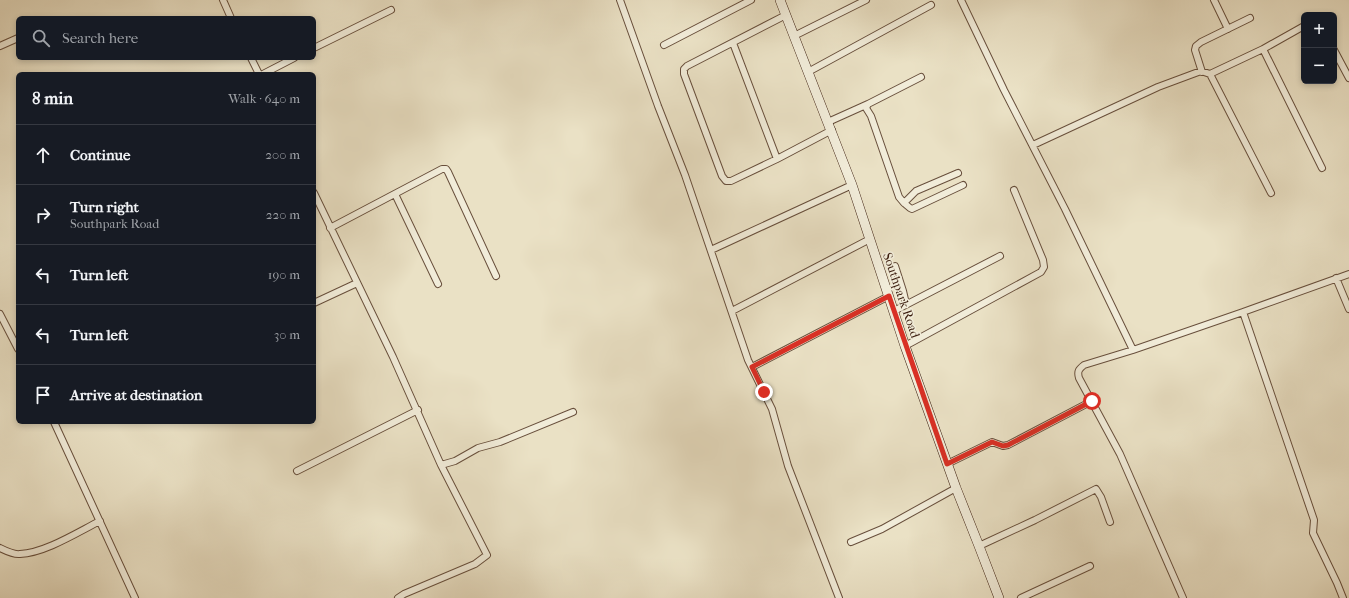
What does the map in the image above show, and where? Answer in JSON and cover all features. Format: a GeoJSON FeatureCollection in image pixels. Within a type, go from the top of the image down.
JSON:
{"type":"FeatureCollection","features":[{"type":"Feature","properties":{"kind":"street"},"geometry":{"type":"LineString","coordinates":[[223,0],[230,16]]}},
{"type":"Feature","properties":{"kind":"street"},"geometry":{"type":"LineString","coordinates":[[620,0],[658,106],[685,175],[752,367],[772,409],[788,466],[839,598]]}},
{"type":"Feature","properties":{"kind":"street"},"geometry":{"type":"LineString","coordinates":[[664,45],[751,0]]}},
{"type":"Feature","properties":{"kind":"street"},"geometry":{"type":"LineString","coordinates":[[794,36],[866,0]]}},
{"type":"Feature","properties":{"kind":"street"},"geometry":{"type":"LineString","coordinates":[[961,0],[1133,350]]}},
{"type":"Feature","properties":{"kind":"street"},"geometry":{"type":"LineString","coordinates":[[1214,0],[1228,29]]}},
{"type":"Feature","properties":{"kind":"street","name":"Southpark Road"},"geometry":{"type":"LineString","coordinates":[[783,1],[786,15],[852,185],[905,346],[947,464],[999,598]]}},
{"type":"Feature","properties":{"kind":"street"},"geometry":{"type":"LineString","coordinates":[[808,72],[931,5]]}},
{"type":"Feature","properties":{"kind":"street"},"geometry":{"type":"LineString","coordinates":[[316,47],[391,10]]}},
{"type":"Feature","properties":{"kind":"street"},"geometry":{"type":"LineString","coordinates":[[786,15],[687,66],[684,70],[684,74],[722,176],[726,181],[731,181],[777,159],[868,104],[921,77]]}},
{"type":"Feature","properties":{"kind":"street"},"geometry":{"type":"LineString","coordinates":[[1202,72],[1195,50],[1196,46],[1201,42],[1250,18]]}},
{"type":"Feature","properties":{"kind":"street"},"geometry":{"type":"LineString","coordinates":[[1032,145],[1158,87],[1201,71],[1210,74],[1263,49],[1301,28]]}},
{"type":"Feature","properties":{"kind":"street"},"geometry":{"type":"LineString","coordinates":[[0,46],[16,39]]}},
{"type":"Feature","properties":{"kind":"street"},"geometry":{"type":"LineString","coordinates":[[733,42],[777,159]]}},
{"type":"Feature","properties":{"kind":"street"},"geometry":{"type":"LineString","coordinates":[[1263,49],[1322,168]]}},
{"type":"Feature","properties":{"kind":"street"},"geometry":{"type":"LineString","coordinates":[[1337,56],[1349,78]]}},
{"type":"Feature","properties":{"kind":"street"},"geometry":{"type":"LineString","coordinates":[[252,60],[258,72]]}},
{"type":"Feature","properties":{"kind":"street"},"geometry":{"type":"LineString","coordinates":[[267,72],[290,60]]}},
{"type":"Feature","properties":{"kind":"street"},"geometry":{"type":"LineString","coordinates":[[1210,74],[1271,193]]}},
{"type":"Feature","properties":{"kind":"street"},"geometry":{"type":"LineString","coordinates":[[868,104],[866,108],[871,116],[899,197],[904,203],[912,209],[963,185]]}},
{"type":"Feature","properties":{"kind":"street"},"geometry":{"type":"LineString","coordinates":[[330,228],[442,169],[446,169],[496,276]]}},
{"type":"Feature","properties":{"kind":"street"},"geometry":{"type":"LineString","coordinates":[[904,203],[916,191],[958,173]]}},
{"type":"Feature","properties":{"kind":"street"},"geometry":{"type":"LineString","coordinates":[[711,250],[852,185]]}},
{"type":"Feature","properties":{"kind":"street"},"geometry":{"type":"LineString","coordinates":[[905,346],[1041,272],[1044,267],[1043,260],[1014,190]]}},
{"type":"Feature","properties":{"kind":"street"},"geometry":{"type":"LineString","coordinates":[[395,194],[438,284]]}},
{"type":"Feature","properties":{"kind":"street"},"geometry":{"type":"LineString","coordinates":[[316,197],[418,410],[441,465],[487,555],[475,564],[404,594],[398,598]]}},
{"type":"Feature","properties":{"kind":"street"},"geometry":{"type":"LineString","coordinates":[[732,311],[870,240]]}},
{"type":"Feature","properties":{"kind":"street"},"geometry":{"type":"LineString","coordinates":[[894,311],[1000,256]]}},
{"type":"Feature","properties":{"kind":"street"},"geometry":{"type":"LineString","coordinates":[[895,266],[906,304]]}},
{"type":"Feature","properties":{"kind":"street"},"geometry":{"type":"LineString","coordinates":[[1183,598],[1120,454],[1079,378],[1079,368],[1349,274]]}},
{"type":"Feature","properties":{"kind":"street"},"geometry":{"type":"LineString","coordinates":[[1336,278],[1349,309]]}},
{"type":"Feature","properties":{"kind":"street"},"geometry":{"type":"LineString","coordinates":[[316,302],[357,283]]}},
{"type":"Feature","properties":{"kind":"street"},"geometry":{"type":"LineString","coordinates":[[752,367],[889,296]]}},
{"type":"Feature","properties":{"kind":"street"},"geometry":{"type":"LineString","coordinates":[[1243,312],[1314,520],[1314,533],[1343,598]]}},
{"type":"Feature","properties":{"kind":"street"},"geometry":{"type":"LineString","coordinates":[[0,314],[16,345]]}},
{"type":"Feature","properties":{"kind":"street"},"geometry":{"type":"LineString","coordinates":[[947,464],[992,442],[1003,446],[1008,445],[1092,401]]}},
{"type":"Feature","properties":{"kind":"street"},"geometry":{"type":"LineString","coordinates":[[297,471],[418,410]]}},
{"type":"Feature","properties":{"kind":"street"},"geometry":{"type":"LineString","coordinates":[[441,465],[455,461],[478,448],[500,442],[573,412]]}},
{"type":"Feature","properties":{"kind":"street"},"geometry":{"type":"LineString","coordinates":[[55,424],[135,598]]}},
{"type":"Feature","properties":{"kind":"street"},"geometry":{"type":"LineString","coordinates":[[851,542],[882,529],[956,488]]}},
{"type":"Feature","properties":{"kind":"street"},"geometry":{"type":"LineString","coordinates":[[979,546],[1096,489],[1101,497],[1110,522]]}},
{"type":"Feature","properties":{"kind":"street"},"geometry":{"type":"LineString","coordinates":[[0,548],[19,555],[32,552],[54,544],[100,520]]}},
{"type":"Feature","properties":{"kind":"street"},"geometry":{"type":"LineString","coordinates":[[1021,598],[1090,566]]}},
{"type":"Feature","properties":{"kind":"route"},"geometry":{"type":"LineString","coordinates":[[764,392],[752,367],[889,296],[947,464],[992,442],[1003,446],[1008,445],[1092,401]]}}]}
